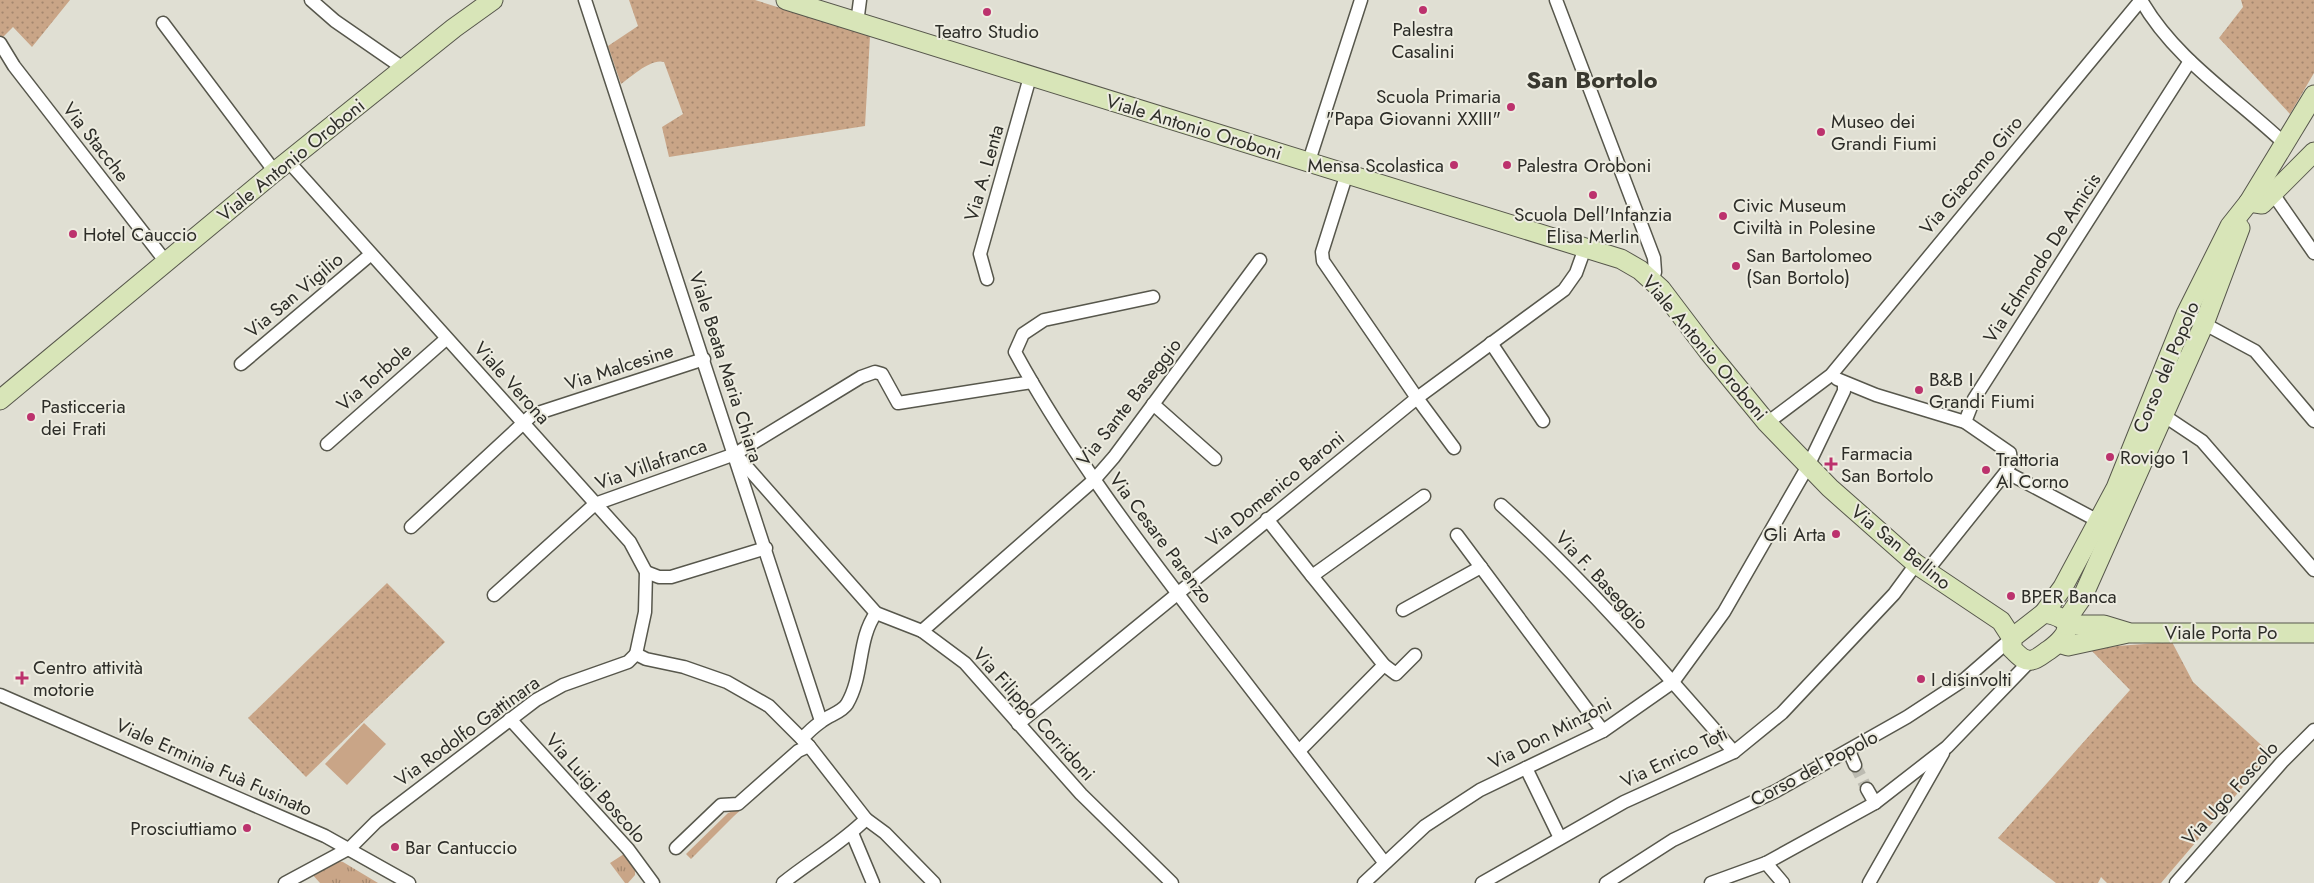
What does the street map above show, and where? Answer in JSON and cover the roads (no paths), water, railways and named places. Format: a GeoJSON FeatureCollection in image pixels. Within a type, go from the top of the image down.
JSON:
{"type":"FeatureCollection","features":[{"type":"Feature","properties":{"kind":"street"},"geometry":{"type":"LineString","coordinates":[[311,0],[335,21],[403,68]]}},
{"type":"Feature","properties":{"kind":"street","name":"Viale Antonio Oroboni"},"geometry":{"type":"LineString","coordinates":[[0,400],[403,68],[493,0]]}},
{"type":"Feature","properties":{"kind":"street","name":"Viale Beata Maria Chiara"},"geometry":{"type":"LineString","coordinates":[[585,0],[766,548],[821,721]]}},
{"type":"Feature","properties":{"kind":"street","name":"Viale Antonio Oroboni"},"geometry":{"type":"LineString","coordinates":[[786,0],[857,24],[1309,161],[1620,259],[1640,270],[1661,289],[1708,351],[1767,423],[1808,466]]}},
{"type":"Feature","properties":{"kind":"street"},"geometry":{"type":"LineString","coordinates":[[857,24],[860,0]]}},
{"type":"Feature","properties":{"kind":"street"},"geometry":{"type":"LineString","coordinates":[[1309,161],[1361,0]]}},
{"type":"Feature","properties":{"kind":"street"},"geometry":{"type":"LineString","coordinates":[[1556,0],[1654,258],[1655,272],[1652,280]]}},
{"type":"Feature","properties":{"kind":"street"},"geometry":{"type":"LineString","coordinates":[[2141,0],[2153,19],[2190,61],[2286,144],[2302,150],[2314,147]]}},
{"type":"Feature","properties":{"kind":"street","name":"Via Giacomo Giro"},"geometry":{"type":"LineString","coordinates":[[1767,423],[1831,375],[2141,0]]}},
{"type":"Feature","properties":{"kind":"street","name":"Viale Verona"},"geometry":{"type":"LineString","coordinates":[[163,23],[282,167],[370,255],[630,542],[646,572],[645,612],[636,654]]}},
{"type":"Feature","properties":{"kind":"street","name":"Via Stacche"},"geometry":{"type":"LineString","coordinates":[[0,43],[14,66],[166,262]]}},
{"type":"Feature","properties":{"kind":"street","name":"Via Edmondo De Amicis"},"geometry":{"type":"LineString","coordinates":[[1965,422],[1974,399],[2190,61]]}},
{"type":"Feature","properties":{"kind":"street","name":"Via A. Lenta"},"geometry":{"type":"LineString","coordinates":[[987,279],[980,254],[1030,77]]}},
{"type":"Feature","properties":{"kind":"street"},"geometry":{"type":"LineString","coordinates":[[2249,202],[2262,204],[2267,187],[2286,144],[2314,95]]}},
{"type":"Feature","properties":{"kind":"street"},"geometry":{"type":"LineString","coordinates":[[2267,187],[2314,152]]}},
{"type":"Feature","properties":{"kind":"street"},"geometry":{"type":"LineString","coordinates":[[1347,173],[1322,252],[1322,261],[1454,448]]}},
{"type":"Feature","properties":{"kind":"street"},"geometry":{"type":"LineString","coordinates":[[2267,187],[2314,253]]}},
{"type":"Feature","properties":{"kind":"street","name":"Corso del Popolo"},"geometry":{"type":"LineString","coordinates":[[2156,410],[2186,314],[2230,226],[2249,202]]}},
{"type":"Feature","properties":{"kind":"street","name":"Corso del Popolo"},"geometry":{"type":"LineString","coordinates":[[2058,643],[2067,633],[2066,622],[2083,596],[2106,524],[2156,410],[2204,324],[2249,202]]}},
{"type":"Feature","properties":{"kind":"street","name":"Via Domenico Baroni"},"geometry":{"type":"LineString","coordinates":[[1018,724],[1267,518],[1417,398],[1564,290],[1576,273],[1585,248]]}},
{"type":"Feature","properties":{"kind":"street","name":"Via San Vigilio"},"geometry":{"type":"LineString","coordinates":[[241,364],[370,255]]}},
{"type":"Feature","properties":{"kind":"street","name":"Via Sante Baseggio"},"geometry":{"type":"LineString","coordinates":[[922,631],[1094,480],[1114,457],[1260,260]]}},
{"type":"Feature","properties":{"kind":"street","name":"Via Cesare Parenzo"},"geometry":{"type":"LineString","coordinates":[[1153,297],[1044,320],[1023,334],[1015,352],[1094,480],[1177,593],[1384,862]]}},
{"type":"Feature","properties":{"kind":"street"},"geometry":{"type":"LineString","coordinates":[[2186,314],[2255,351],[2314,421]]}},
{"type":"Feature","properties":{"kind":"street","name":"Via Torbole"},"geometry":{"type":"LineString","coordinates":[[327,444],[446,338]]}},
{"type":"Feature","properties":{"kind":"street"},"geometry":{"type":"LineString","coordinates":[[1491,343],[1543,421]]}},
{"type":"Feature","properties":{"kind":"street","name":"Via Malcesine"},"geometry":{"type":"LineString","coordinates":[[410,527],[532,415],[704,359]]}},
{"type":"Feature","properties":{"kind":"street","name":"Via Villafranca"},"geometry":{"type":"LineString","coordinates":[[494,595],[595,504],[735,454],[861,377],[875,372],[882,374],[898,404],[1032,382]]}},
{"type":"Feature","properties":{"kind":"street"},"geometry":{"type":"LineString","coordinates":[[1831,375],[1844,383],[1876,395],[1965,422],[2010,453],[2011,462],[2006,472],[2106,524]]}},
{"type":"Feature","properties":{"kind":"street"},"geometry":{"type":"LineString","coordinates":[[1808,466],[1844,391],[1844,383]]}},
{"type":"Feature","properties":{"kind":"street"},"geometry":{"type":"LineString","coordinates":[[1153,404],[1215,459]]}},
{"type":"Feature","properties":{"kind":"street"},"geometry":{"type":"LineString","coordinates":[[2156,410],[2202,441],[2314,570]]}},
{"type":"Feature","properties":{"kind":"street","name":"Via Filippo Corridoni"},"geometry":{"type":"LineString","coordinates":[[735,454],[876,613],[922,631],[964,663],[1081,794],[1172,883]]}},
{"type":"Feature","properties":{"kind":"street","name":"Via San Bellino"},"geometry":{"type":"LineString","coordinates":[[1808,466],[1830,488],[1921,568],[2001,621],[2014,622],[2018,633]]}},
{"type":"Feature","properties":{"kind":"street","name":"Via Don Minzoni"},"geometry":{"type":"LineString","coordinates":[[1364,883],[1384,862],[1425,826],[1480,790],[1603,731],[1673,682],[1724,612],[1808,466]]}},
{"type":"Feature","properties":{"kind":"street","name":"Via Enrico Toti"},"geometry":{"type":"LineString","coordinates":[[1482,883],[1624,802],[1734,752],[1782,713],[1921,568],[2006,472]]}},
{"type":"Feature","properties":{"kind":"street"},"geometry":{"type":"LineString","coordinates":[[1312,576],[1424,496]]}},
{"type":"Feature","properties":{"kind":"street","name":"Via F. Baseggio"},"geometry":{"type":"LineString","coordinates":[[1502,505],[1538,539],[1673,682],[1734,752]]}},
{"type":"Feature","properties":{"kind":"street"},"geometry":{"type":"LineString","coordinates":[[1267,518],[1384,665],[1396,674],[1415,655]]}},
{"type":"Feature","properties":{"kind":"street","name":"Corso del Popolo"},"geometry":{"type":"LineString","coordinates":[[1606,883],[1673,840],[1776,791],[1849,751],[1965,679],[2018,633],[2044,614],[2106,524]]}},
{"type":"Feature","properties":{"kind":"street"},"geometry":{"type":"LineString","coordinates":[[1457,535],[1603,731]]}},
{"type":"Feature","properties":{"kind":"street"},"geometry":{"type":"LineString","coordinates":[[646,572],[659,577],[671,577],[766,548]]}},
{"type":"Feature","properties":{"kind":"street"},"geometry":{"type":"LineString","coordinates":[[1403,610],[1481,567]]}},
{"type":"Feature","properties":{"kind":"street","name":"Viale Porta Po"},"geometry":{"type":"LineString","coordinates":[[2083,596],[2091,615],[2104,625]]}},
{"type":"Feature","properties":{"kind":"street"},"geometry":{"type":"LineString","coordinates":[[676,848],[721,805],[738,804],[798,752],[821,721],[846,705],[858,676],[864,637],[869,622],[876,613]]}},
{"type":"Feature","properties":{"kind":"street","name":"Viale Porta Po"},"geometry":{"type":"LineString","coordinates":[[2044,614],[2058,615],[2066,622],[2104,625],[2128,633]]}},
{"type":"Feature","properties":{"kind":"street"},"geometry":{"type":"LineString","coordinates":[[2018,633],[2012,649],[2022,659],[2031,660]]}},
{"type":"Feature","properties":{"kind":"street","name":"Viale Porta Po"},"geometry":{"type":"LineString","coordinates":[[2058,643],[2068,646],[2128,633],[2314,633]]}},
{"type":"Feature","properties":{"kind":"street"},"geometry":{"type":"LineString","coordinates":[[1711,883],[1766,863],[1875,803],[1947,747],[2031,660],[2058,643]]}},
{"type":"Feature","properties":{"kind":"street"},"geometry":{"type":"LineString","coordinates":[[636,654],[684,666],[727,682],[768,706],[805,742],[866,819],[885,833],[934,883]]}},
{"type":"Feature","properties":{"kind":"street","name":"Via Rodolfo Gattinara"},"geometry":{"type":"LineString","coordinates":[[285,883],[350,848],[376,822],[536,700],[563,685],[628,662],[636,654]]}},
{"type":"Feature","properties":{"kind":"street"},"geometry":{"type":"LineString","coordinates":[[1299,751],[1384,665]]}},
{"type":"Feature","properties":{"kind":"street","name":"Viale Erminia Fuà Fusinato"},"geometry":{"type":"LineString","coordinates":[[0,695],[194,778],[350,848],[409,883]]}},
{"type":"Feature","properties":{"kind":"street","name":"Via Luigi Boscolo"},"geometry":{"type":"LineString","coordinates":[[510,720],[628,849],[649,882]]}},
{"type":"Feature","properties":{"kind":"street","name":"Via Ugo Foscolo"},"geometry":{"type":"LineString","coordinates":[[2176,883],[2282,762],[2314,730]]}},
{"type":"Feature","properties":{"kind":"street"},"geometry":{"type":"LineString","coordinates":[[1869,883],[1947,747]]}},
{"type":"Feature","properties":{"kind":"street"},"geometry":{"type":"LineString","coordinates":[[1849,751],[1855,765]]}},
{"type":"Feature","properties":{"kind":"street"},"geometry":{"type":"LineString","coordinates":[[1526,768],[1560,838]]}},
{"type":"Feature","properties":{"kind":"street"},"geometry":{"type":"LineString","coordinates":[[1867,789],[1875,803]]}},
{"type":"Feature","properties":{"kind":"street"},"geometry":{"type":"LineString","coordinates":[[783,883],[813,859],[852,833],[866,819]]}},
{"type":"Feature","properties":{"kind":"street"},"geometry":{"type":"LineString","coordinates":[[852,833],[873,883]]}},
{"type":"Feature","properties":{"kind":"street"},"geometry":{"type":"LineString","coordinates":[[1766,863],[1783,883]]}},
{"type":"Feature","properties":{"kind":"tunnel"},"geometry":{"type":"LineString","coordinates":[[1855,765],[1867,789]]}},
{"type":"Feature","properties":{"kind":"place","name":"Palestra Casalini"},"geometry":{"type":"Point","coordinates":[1423,10]}},
{"type":"Feature","properties":{"kind":"place","name":"Teatro Studio"},"geometry":{"type":"Point","coordinates":[987,12]}},
{"type":"Feature","properties":{"kind":"place","name":"Scuola Primaria \"Papa Giovanni XXIII\""},"geometry":{"type":"Point","coordinates":[1511,107]}},
{"type":"Feature","properties":{"kind":"place","name":"Museo dei Grandi Fiumi"},"geometry":{"type":"Point","coordinates":[1821,132]}},
{"type":"Feature","properties":{"kind":"place","name":"Mensa Scolastica"},"geometry":{"type":"Point","coordinates":[1454,165]}},
{"type":"Feature","properties":{"kind":"place","name":"Palestra Oroboni"},"geometry":{"type":"Point","coordinates":[1507,165]}},
{"type":"Feature","properties":{"kind":"place","name":"Scuola Dell'Infanzia Elisa Merlin"},"geometry":{"type":"Point","coordinates":[1593,195]}},
{"type":"Feature","properties":{"kind":"place","name":"Civic Museum Civiltà in Polesine"},"geometry":{"type":"Point","coordinates":[1723,216]}},
{"type":"Feature","properties":{"kind":"place","name":"Hotel Cauccio"},"geometry":{"type":"Point","coordinates":[73,234]}},
{"type":"Feature","properties":{"kind":"place","name":"San Bartolomeo (San Bortolo)"},"geometry":{"type":"Point","coordinates":[1736,266]}},
{"type":"Feature","properties":{"kind":"place","name":"B&B I Grandi Fiumi"},"geometry":{"type":"Point","coordinates":[1919,390]}},
{"type":"Feature","properties":{"kind":"place","name":"Pasticceria dei Frati"},"geometry":{"type":"Point","coordinates":[31,417]}},
{"type":"Feature","properties":{"kind":"place","name":"Rovigo 1"},"geometry":{"type":"Point","coordinates":[2110,457]}},
{"type":"Feature","properties":{"kind":"place","name":"Farmacia San Bortolo"},"geometry":{"type":"Point","coordinates":[1831,464]}},
{"type":"Feature","properties":{"kind":"place","name":"Trattoria Al Corno"},"geometry":{"type":"Point","coordinates":[1986,470]}},
{"type":"Feature","properties":{"kind":"place","name":"Gli Arta"},"geometry":{"type":"Point","coordinates":[1836,534]}},
{"type":"Feature","properties":{"kind":"place","name":"BPER Banca"},"geometry":{"type":"Point","coordinates":[2011,596]}},
{"type":"Feature","properties":{"kind":"place","name":"Centro attività motorie"},"geometry":{"type":"Point","coordinates":[22,678]}},
{"type":"Feature","properties":{"kind":"place","name":"I disinvolti"},"geometry":{"type":"Point","coordinates":[1921,679]}},
{"type":"Feature","properties":{"kind":"place","name":"Prosciuttiamo"},"geometry":{"type":"Point","coordinates":[247,828]}},
{"type":"Feature","properties":{"kind":"place","name":"Bar Cantuccio"},"geometry":{"type":"Point","coordinates":[395,847]}},
{"type":"Feature","properties":{"kind":"district","name":"San Bortolo"},"geometry":{"type":"Point","coordinates":[1592,79]}}]}
